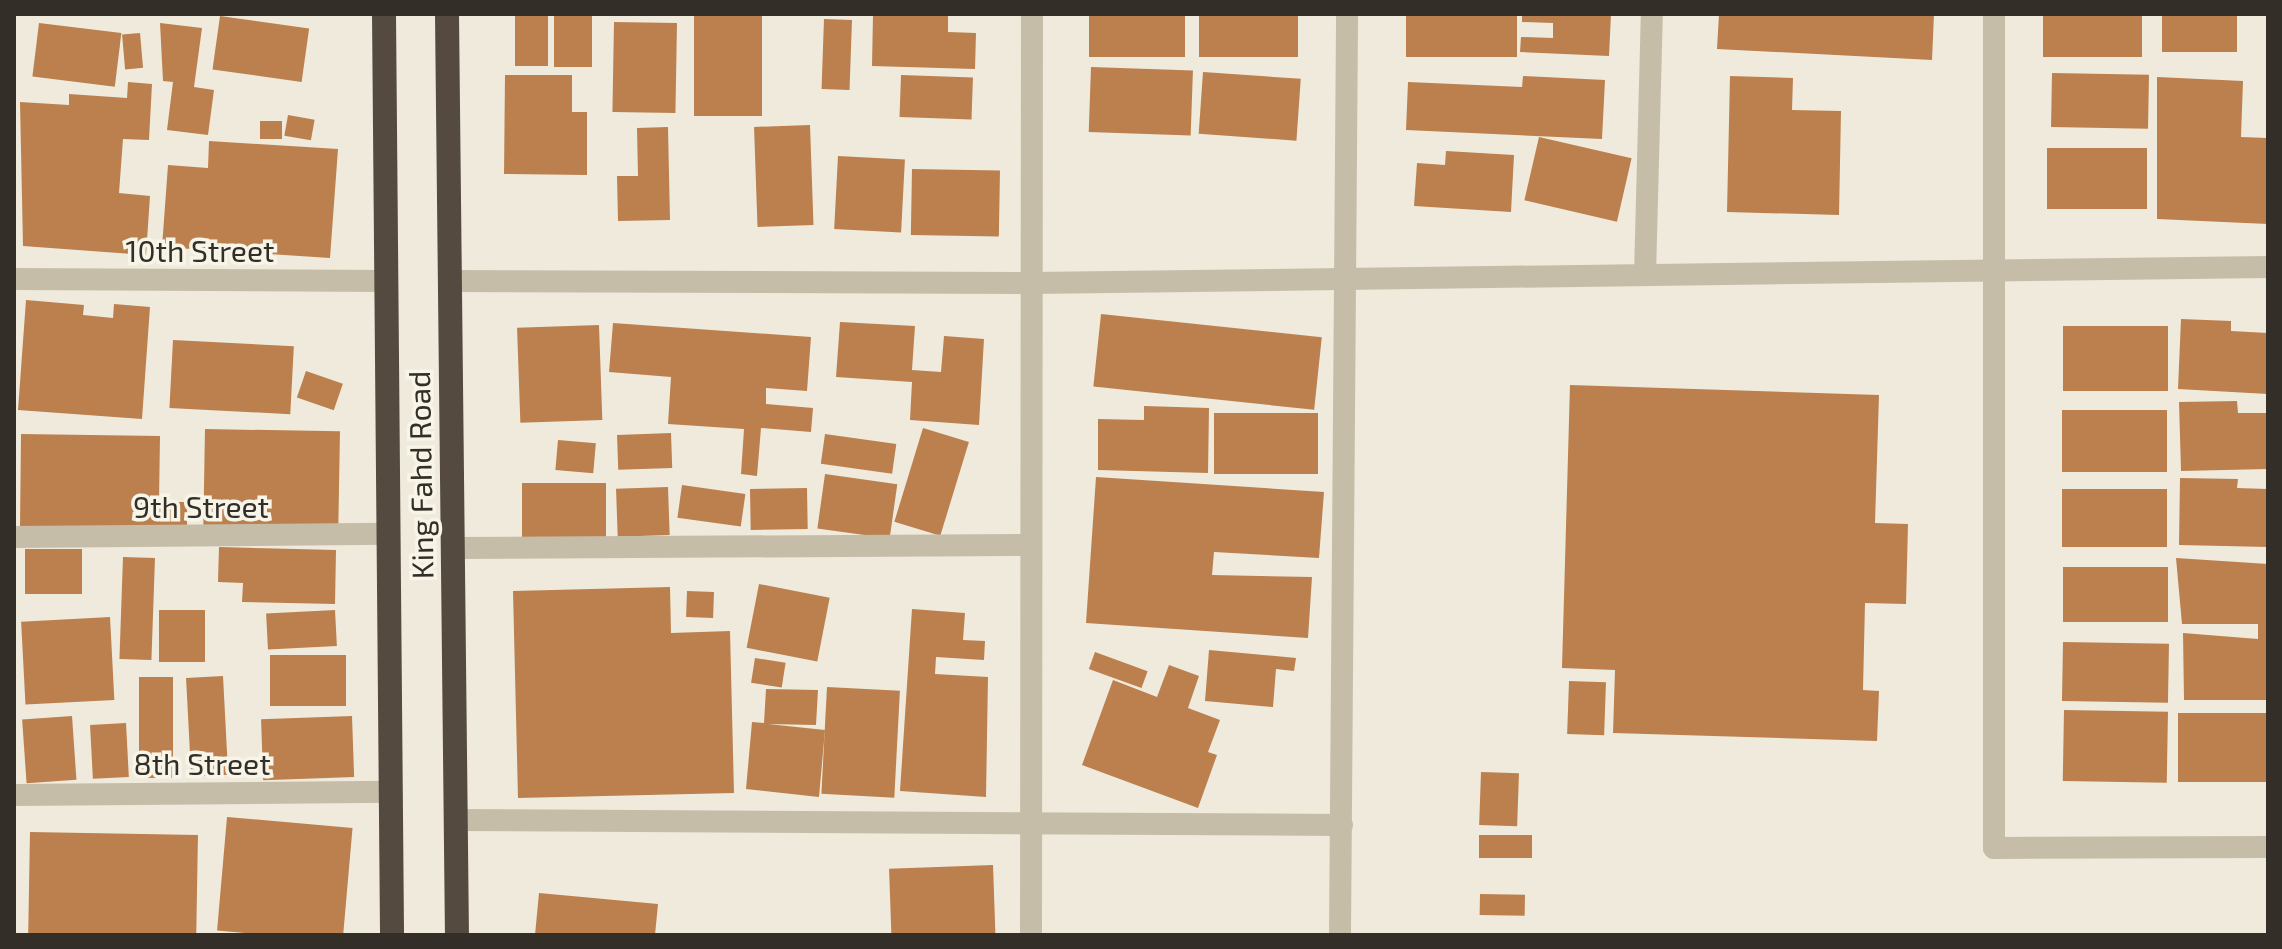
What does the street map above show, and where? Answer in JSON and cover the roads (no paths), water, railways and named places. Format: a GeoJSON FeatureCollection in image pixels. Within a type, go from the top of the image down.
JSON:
{"type":"FeatureCollection","features":[{"type":"Feature","properties":{"kind":"highway","name":"King Fahd Road"},"geometry":{"type":"LineString","coordinates":[[384,14],[392,935]]}},
{"type":"Feature","properties":{"kind":"highway","name":"King Fahd Road"},"geometry":{"type":"LineString","coordinates":[[447,14],[457,935]]}},
{"type":"Feature","properties":{"kind":"street"},"geometry":{"type":"LineString","coordinates":[[1031,935],[1032,14]]}},
{"type":"Feature","properties":{"kind":"street"},"geometry":{"type":"LineString","coordinates":[[1340,935],[1348,279],[1347,14]]}},
{"type":"Feature","properties":{"kind":"street"},"geometry":{"type":"LineString","coordinates":[[1645,275],[1652,14]]}},
{"type":"Feature","properties":{"kind":"street"},"geometry":{"type":"LineString","coordinates":[[1994,14],[1994,848],[2268,847]]}},
{"type":"Feature","properties":{"kind":"street"},"geometry":{"type":"LineString","coordinates":[[450,281],[1032,283],[2268,267]]}},
{"type":"Feature","properties":{"kind":"street","name":"10th Street"},"geometry":{"type":"LineString","coordinates":[[14,279],[385,281]]}},
{"type":"Feature","properties":{"kind":"street","name":"9th Street"},"geometry":{"type":"LineString","coordinates":[[14,537],[388,534]]}},
{"type":"Feature","properties":{"kind":"street"},"geometry":{"type":"LineString","coordinates":[[452,548],[1031,545]]}},
{"type":"Feature","properties":{"kind":"street","name":"8th Street"},"geometry":{"type":"LineString","coordinates":[[14,795],[391,792]]}},
{"type":"Feature","properties":{"kind":"street"},"geometry":{"type":"LineString","coordinates":[[455,820],[1342,825]]}}]}
